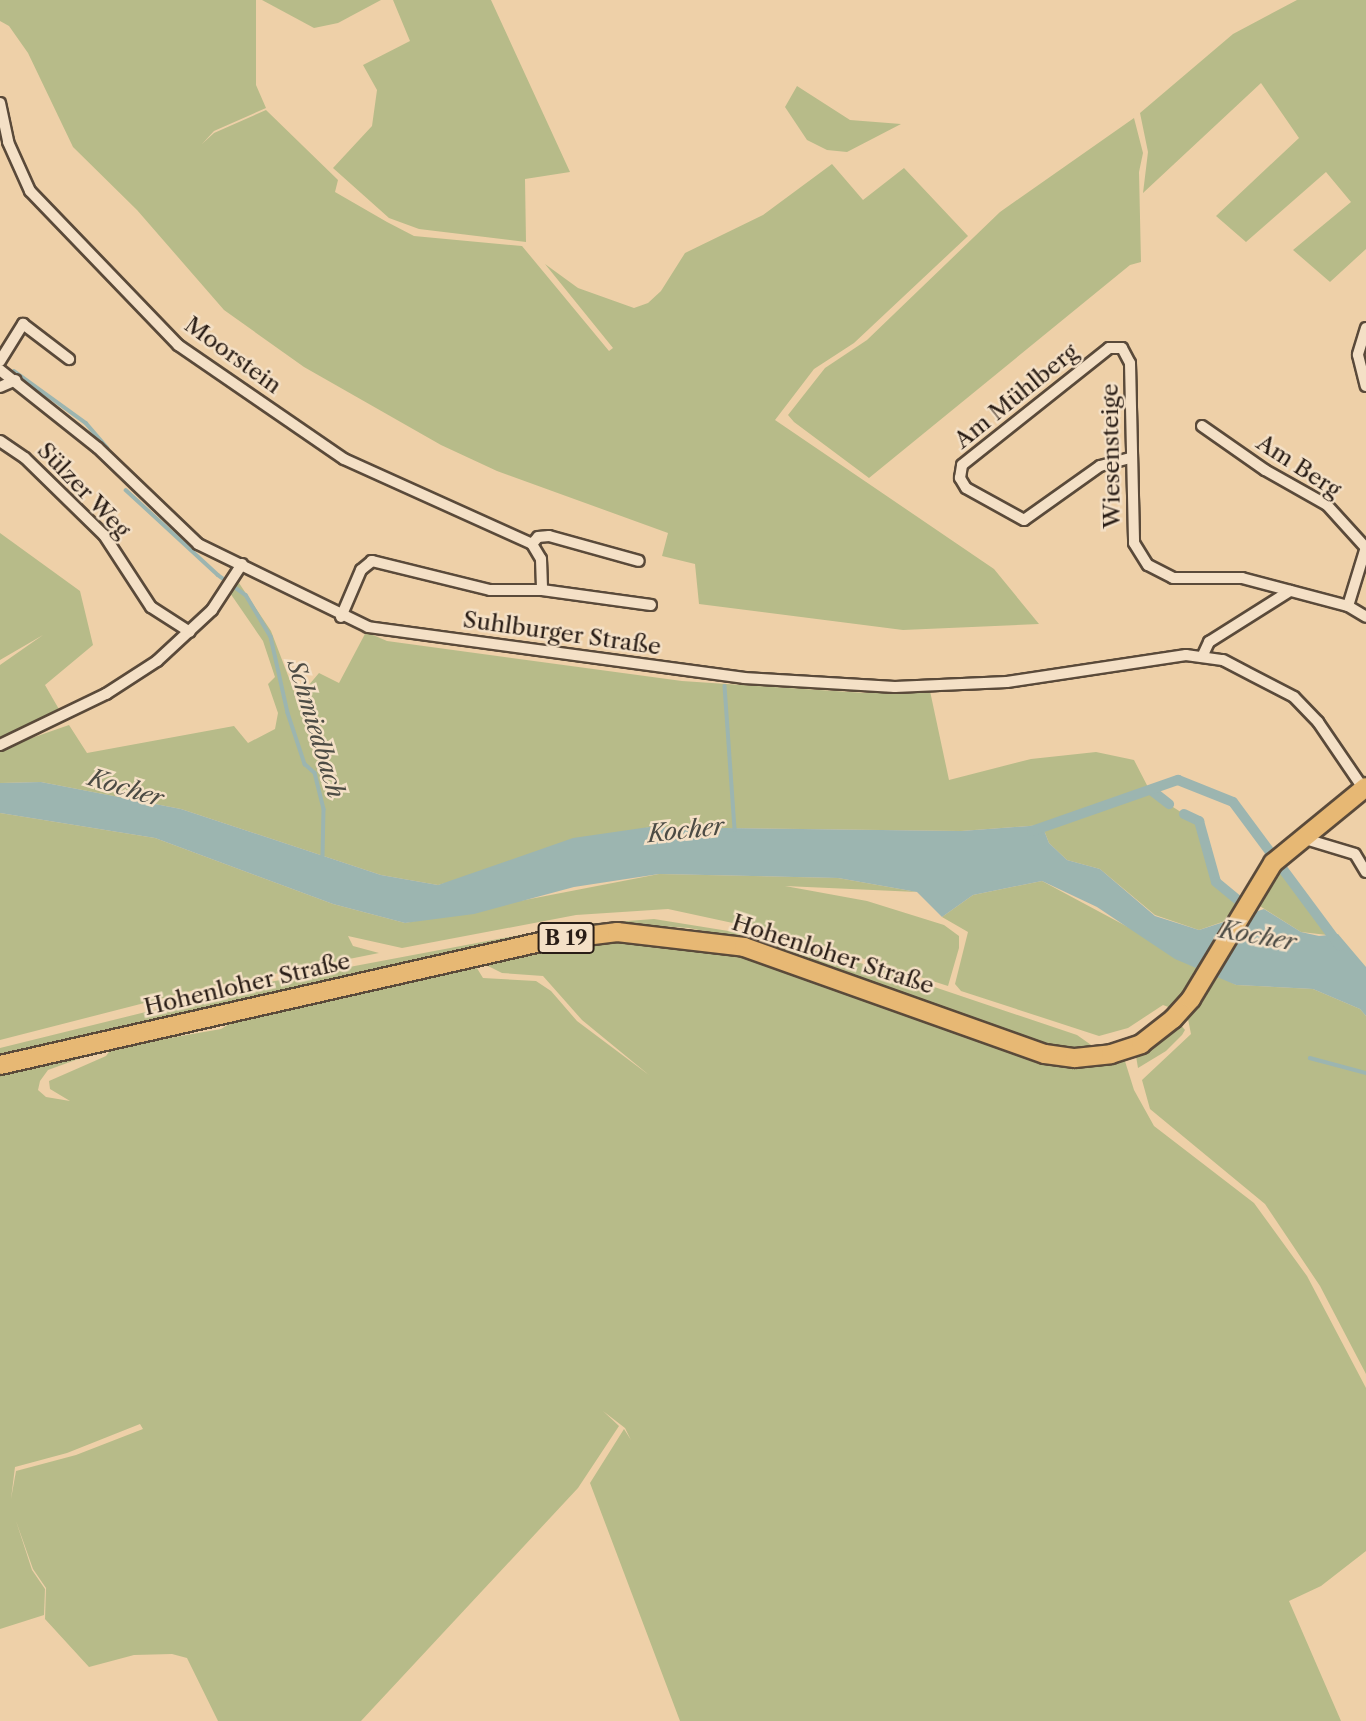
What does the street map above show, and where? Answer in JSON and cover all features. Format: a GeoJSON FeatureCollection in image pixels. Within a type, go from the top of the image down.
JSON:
{"type":"FeatureCollection","features":[{"type":"Feature","properties":{"kind":"main road","name":"Hohenloher Straße"},"geometry":{"type":"LineString","coordinates":[[0,1065],[545,941],[617,932],[744,947],[1054,1055],[1097,1057],[1141,1044],[1177,1014],[1204,978],[1264,877],[1285,850],[1365,788]]}},
{"type":"Feature","properties":{"kind":"street","name":"Moorstein"},"geometry":{"type":"LineString","coordinates":[[0,103],[8,142],[30,191],[178,345],[344,459],[533,544],[538,537],[549,537],[639,561]]}},
{"type":"Feature","properties":{"kind":"street"},"geometry":{"type":"LineString","coordinates":[[0,361],[23,324],[69,359]]}},
{"type":"Feature","properties":{"kind":"street"},"geometry":{"type":"LineString","coordinates":[[1366,328],[1358,355],[1366,386]]}},
{"type":"Feature","properties":{"kind":"street","name":"Am Mühlberg"},"geometry":{"type":"LineString","coordinates":[[1130,363],[1122,348],[1109,348],[962,466],[960,478],[966,488],[1024,520],[1100,466],[1130,458]]}},
{"type":"Feature","properties":{"kind":"street","name":"Wiesensteige"},"geometry":{"type":"LineString","coordinates":[[1130,363],[1130,458],[1134,543],[1148,565],[1173,578],[1242,578],[1290,591]]}},
{"type":"Feature","properties":{"kind":"street","name":"Suhlburger Straße"},"geometry":{"type":"LineString","coordinates":[[0,370],[16,380],[98,448],[198,544],[281,581],[341,617],[368,627],[543,654],[744,678],[895,687],[1007,682],[1136,660],[1202,657],[1223,660],[1262,677],[1294,697],[1318,722],[1365,788]]}},
{"type":"Feature","properties":{"kind":"street"},"geometry":{"type":"LineString","coordinates":[[0,387],[16,380]]}},
{"type":"Feature","properties":{"kind":"street","name":"Am Berg"},"geometry":{"type":"LineString","coordinates":[[1202,426],[1265,470],[1327,505],[1366,548]]}},
{"type":"Feature","properties":{"kind":"street","name":"Sülzer Weg"},"geometry":{"type":"LineString","coordinates":[[0,441],[25,458],[104,535],[151,607],[190,632]]}},
{"type":"Feature","properties":{"kind":"street"},"geometry":{"type":"LineString","coordinates":[[533,544],[541,559],[542,590]]}},
{"type":"Feature","properties":{"kind":"street"},"geometry":{"type":"LineString","coordinates":[[1348,606],[1366,548]]}},
{"type":"Feature","properties":{"kind":"street"},"geometry":{"type":"LineString","coordinates":[[341,617],[361,570],[372,561],[490,590],[542,590],[651,605]]}},
{"type":"Feature","properties":{"kind":"street"},"geometry":{"type":"LineString","coordinates":[[0,745],[106,694],[157,661],[190,632],[242,564]]}},
{"type":"Feature","properties":{"kind":"street"},"geometry":{"type":"LineString","coordinates":[[1202,657],[1209,642],[1290,591],[1348,606],[1366,617]]}},
{"type":"Feature","properties":{"kind":"street"},"geometry":{"type":"LineString","coordinates":[[1299,837],[1355,854],[1366,872]]}},
{"type":"Feature","properties":{"kind":"green space"},"geometry":{"type":"Polygon","coordinates":[[[0,0],[256,0],[256,85],[266,108],[214,131],[202,144],[214,133],[266,110],[338,180],[335,192],[387,222],[414,236],[522,246],[609,351],[613,348],[545,264],[578,288],[634,308],[648,303],[661,291],[685,253],[763,215],[832,164],[863,200],[904,168],[968,236],[854,343],[814,369],[775,420],[994,569],[1039,624],[903,630],[699,604],[695,564],[662,556],[668,533],[497,471],[441,445],[304,367],[224,310],[137,210],[73,147],[28,53],[9,26],[0,21],[0,0]]]}},
{"type":"Feature","properties":{"kind":"green space"},"geometry":{"type":"Polygon","coordinates":[[[262,0],[381,0],[338,23],[314,28],[262,0]]]}},
{"type":"Feature","properties":{"kind":"green space"},"geometry":{"type":"Polygon","coordinates":[[[393,0],[491,0],[570,172],[525,179],[526,242],[419,229],[389,218],[333,168],[372,126],[377,90],[363,65],[410,41],[393,0]]]}},
{"type":"Feature","properties":{"kind":"green space"},"geometry":{"type":"Polygon","coordinates":[[[1297,0],[1366,0],[1366,249],[1330,282],[1293,250],[1351,202],[1326,172],[1246,242],[1216,216],[1299,138],[1261,83],[1143,193],[1148,152],[1140,113],[1233,34],[1297,0]]]}},
{"type":"Feature","properties":{"kind":"green space"},"geometry":{"type":"Polygon","coordinates":[[[797,86],[850,120],[901,124],[847,152],[827,150],[807,140],[785,107],[797,86]]]}},
{"type":"Feature","properties":{"kind":"green space"},"geometry":{"type":"Polygon","coordinates":[[[1134,118],[1143,153],[1139,172],[1141,262],[1130,265],[869,478],[794,422],[788,415],[825,368],[867,340],[1000,212],[1134,118]]]}},
{"type":"Feature","properties":{"kind":"green space"},"geometry":{"type":"Polygon","coordinates":[[[0,533],[80,591],[93,645],[45,685],[60,711],[0,740],[0,665],[43,635],[0,660],[0,533]]]}},
{"type":"Feature","properties":{"kind":"green space"},"geometry":{"type":"Polygon","coordinates":[[[239,583],[271,631],[297,699],[319,673],[339,683],[366,632],[387,641],[682,681],[865,693],[930,691],[949,780],[1031,759],[1096,752],[1134,760],[1151,793],[1198,823],[1215,885],[1251,912],[1199,930],[1155,915],[1100,869],[1067,860],[1049,843],[1042,825],[961,831],[649,827],[438,885],[381,875],[181,809],[41,782],[0,783],[0,749],[69,725],[87,753],[234,726],[248,743],[275,729],[278,713],[268,684],[275,677],[263,641],[230,593],[239,583]]]}},
{"type":"Feature","properties":{"kind":"green space"},"geometry":{"type":"Polygon","coordinates":[[[0,813],[155,838],[333,904],[405,923],[659,874],[838,878],[917,892],[785,886],[867,901],[944,925],[959,936],[959,948],[948,986],[793,936],[668,909],[576,915],[402,948],[348,936],[353,946],[379,953],[199,989],[0,1040],[0,813]]]}},
{"type":"Feature","properties":{"kind":"green space"},"geometry":{"type":"Polygon","coordinates":[[[1271,853],[1313,912],[1336,936],[1301,932],[1244,896],[1271,853]]]}},
{"type":"Feature","properties":{"kind":"green space"},"geometry":{"type":"Polygon","coordinates":[[[1042,881],[1236,985],[1313,989],[1360,1009],[1366,1016],[1366,1374],[1320,1286],[1265,1204],[1150,1109],[1142,1080],[1191,1034],[1187,1014],[1163,1005],[1128,1028],[1099,1036],[961,991],[955,984],[968,932],[942,917],[973,895],[1042,881]]]}},
{"type":"Feature","properties":{"kind":"green space"},"geometry":{"type":"Polygon","coordinates":[[[654,919],[766,937],[878,968],[1077,1035],[1094,1047],[1087,1051],[1061,1047],[1012,1033],[749,940],[689,928],[643,925],[611,926],[0,1058],[0,1048],[259,984],[573,925],[654,919]]]}},
{"type":"Feature","properties":{"kind":"green space"},"geometry":{"type":"Polygon","coordinates":[[[662,942],[752,958],[1046,1060],[1076,1067],[1124,1058],[1134,1090],[1154,1126],[1254,1203],[1307,1276],[1366,1388],[1366,1551],[1321,1586],[1289,1601],[1341,1721],[680,1721],[590,1483],[624,1429],[631,1440],[625,1428],[603,1411],[619,1426],[578,1488],[361,1721],[218,1721],[187,1658],[172,1654],[134,1655],[89,1667],[45,1619],[46,1588],[33,1569],[16,1521],[32,1570],[45,1589],[44,1615],[0,1629],[0,1074],[103,1050],[48,1070],[40,1081],[38,1090],[46,1097],[70,1101],[50,1089],[49,1081],[106,1056],[112,1048],[221,1029],[236,1020],[475,965],[483,978],[536,981],[551,991],[577,1021],[649,1075],[582,1020],[543,976],[502,973],[484,964],[591,943],[662,942]],[[140,1424],[67,1453],[15,1467],[11,1499],[16,1471],[76,1455],[143,1429],[140,1424]]]}},
{"type":"Feature","properties":{"kind":"green space"},"geometry":{"type":"Polygon","coordinates":[[[1180,1024],[1185,1030],[1182,1035],[1166,1051],[1138,1068],[1136,1056],[1180,1024]]]}},
{"type":"Feature","properties":{"kind":"water","name":"Kocher"},"geometry":{"type":"Polygon","coordinates":[[[41,782],[181,809],[381,875],[438,885],[573,838],[649,827],[961,831],[1042,825],[1049,843],[1067,860],[1100,869],[1155,916],[1199,930],[1264,909],[1301,932],[1319,936],[1338,934],[1366,967],[1366,1016],[1360,1009],[1313,989],[1236,985],[1175,959],[1097,907],[1042,881],[973,895],[942,917],[917,892],[838,878],[659,874],[574,887],[474,914],[405,923],[333,904],[155,838],[0,813],[0,783],[41,782]]]}},
{"type":"Feature","properties":{"kind":"waterway","name":"Schmiedbach"},"geometry":{"type":"LineString","coordinates":[[14,371],[86,423],[108,448]]}},
{"type":"Feature","properties":{"kind":"waterway","name":"Schmiedbach"},"geometry":{"type":"LineString","coordinates":[[126,490],[218,575],[246,595],[271,637],[288,713],[305,764],[315,773],[324,809],[323,856]]}},
{"type":"Feature","properties":{"kind":"waterway","name":"Kocher"},"geometry":{"type":"LineString","coordinates":[[725,686],[735,830]]}},
{"type":"Feature","properties":{"kind":"waterway"},"geometry":{"type":"LineString","coordinates":[[1032,831],[1178,780],[1233,802],[1340,946]]}},
{"type":"Feature","properties":{"kind":"waterway"},"geometry":{"type":"LineString","coordinates":[[1151,790],[1169,804]]}},
{"type":"Feature","properties":{"kind":"waterway","name":"Kocher"},"geometry":{"type":"LineString","coordinates":[[1184,814],[1199,821],[1216,882],[1250,910]]}},
{"type":"Feature","properties":{"kind":"waterway"},"geometry":{"type":"LineString","coordinates":[[1310,1058],[1366,1073]]}}]}
